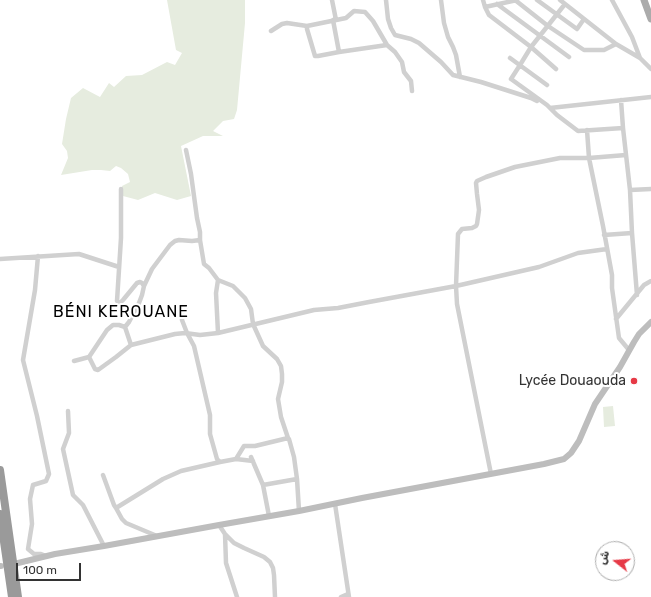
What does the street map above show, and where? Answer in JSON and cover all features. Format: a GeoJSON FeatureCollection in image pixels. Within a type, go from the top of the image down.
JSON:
{"type":"FeatureCollection","features":[{"type":"Feature","properties":{"kind":"highway"},"geometry":{"type":"LineString","coordinates":[[0,470],[18,597]]}},
{"type":"Feature","properties":{"kind":"highway"},"geometry":{"type":"LineString","coordinates":[[0,514],[12,597]]}},
{"type":"Feature","properties":{"kind":"main road"},"geometry":{"type":"LineString","coordinates":[[644,0],[651,19]]}},
{"type":"Feature","properties":{"kind":"main road"},"geometry":{"type":"LineString","coordinates":[[648,0],[651,8]]}},
{"type":"Feature","properties":{"kind":"main road"},"geometry":{"type":"LineString","coordinates":[[14,564],[46,556],[299,512],[564,459],[571,453],[579,441],[595,404],[620,367],[639,334],[651,322]]}},
{"type":"Feature","properties":{"kind":"street"},"geometry":{"type":"LineString","coordinates":[[332,0],[338,52]]}},
{"type":"Feature","properties":{"kind":"street"},"geometry":{"type":"LineString","coordinates":[[386,0],[388,19],[395,34],[419,43],[454,75],[532,98],[548,107],[651,97]]}},
{"type":"Feature","properties":{"kind":"street"},"geometry":{"type":"LineString","coordinates":[[441,0],[444,23],[456,55],[460,77]]}},
{"type":"Feature","properties":{"kind":"street"},"geometry":{"type":"LineString","coordinates":[[483,0],[489,14],[556,69]]}},
{"type":"Feature","properties":{"kind":"street"},"geometry":{"type":"LineString","coordinates":[[485,7],[516,0],[548,26],[584,50],[604,50],[616,44]]}},
{"type":"Feature","properties":{"kind":"street"},"geometry":{"type":"LineString","coordinates":[[537,0],[576,29],[584,19]]}},
{"type":"Feature","properties":{"kind":"street"},"geometry":{"type":"LineString","coordinates":[[560,0],[616,44],[640,58],[651,69]]}},
{"type":"Feature","properties":{"kind":"street"},"geometry":{"type":"LineString","coordinates":[[612,0],[632,37],[640,58]]}},
{"type":"Feature","properties":{"kind":"street"},"geometry":{"type":"LineString","coordinates":[[497,4],[569,57]]}},
{"type":"Feature","properties":{"kind":"street"},"geometry":{"type":"LineString","coordinates":[[565,4],[531,47],[511,79],[578,130],[623,128]]}},
{"type":"Feature","properties":{"kind":"street"},"geometry":{"type":"LineString","coordinates":[[271,31],[282,24],[287,23],[307,26],[346,18],[354,11],[365,12],[402,62],[404,72],[411,81],[412,91]]}},
{"type":"Feature","properties":{"kind":"street"},"geometry":{"type":"LineString","coordinates":[[307,26],[315,56],[388,45]]}},
{"type":"Feature","properties":{"kind":"street"},"geometry":{"type":"LineString","coordinates":[[510,58],[547,85]]}},
{"type":"Feature","properties":{"kind":"street"},"geometry":{"type":"LineString","coordinates":[[621,100],[630,190],[636,295]]}},
{"type":"Feature","properties":{"kind":"street"},"geometry":{"type":"LineString","coordinates":[[587,130],[589,158],[612,275],[616,319],[620,338],[629,350]]}},
{"type":"Feature","properties":{"kind":"street"},"geometry":{"type":"LineString","coordinates":[[186,150],[204,264],[218,280],[233,286],[245,298],[250,309],[253,324],[263,346],[277,359],[281,366],[282,382],[278,399],[281,417],[294,457],[299,512]]}},
{"type":"Feature","properties":{"kind":"street"},"geometry":{"type":"LineString","coordinates":[[491,474],[457,304],[456,286],[458,234],[462,229],[476,226],[480,210],[476,183],[477,181],[486,177],[515,167],[560,158],[626,156]]}},
{"type":"Feature","properties":{"kind":"street"},"geometry":{"type":"LineString","coordinates":[[121,189],[121,238],[117,301],[120,303],[137,283],[140,282],[144,286]]}},
{"type":"Feature","properties":{"kind":"street"},"geometry":{"type":"LineString","coordinates":[[630,190],[651,190]]}},
{"type":"Feature","properties":{"kind":"street"},"geometry":{"type":"LineString","coordinates":[[604,235],[632,233]]}},
{"type":"Feature","properties":{"kind":"street"},"geometry":{"type":"LineString","coordinates":[[125,327],[139,303],[144,286],[152,269],[170,245],[179,240],[200,240]]}},
{"type":"Feature","properties":{"kind":"street"},"geometry":{"type":"LineString","coordinates":[[89,357],[94,368],[98,370],[131,345],[175,334],[187,333],[200,335],[218,332],[314,310],[338,308],[456,286],[539,267],[578,252],[607,249]]}},
{"type":"Feature","properties":{"kind":"street"},"geometry":{"type":"LineString","coordinates":[[0,259],[79,254],[119,267]]}},
{"type":"Feature","properties":{"kind":"street"},"geometry":{"type":"LineString","coordinates":[[38,256],[35,290],[23,360],[49,474],[46,480],[33,485],[30,499],[32,524],[28,549],[34,554],[46,556]]}},
{"type":"Feature","properties":{"kind":"street"},"geometry":{"type":"LineString","coordinates":[[218,280],[216,293],[218,332]]}},
{"type":"Feature","properties":{"kind":"street"},"geometry":{"type":"LineString","coordinates":[[616,319],[644,285],[651,281]]}},
{"type":"Feature","properties":{"kind":"street"},"geometry":{"type":"LineString","coordinates":[[186,307],[182,308],[182,320],[194,346],[210,415],[210,434],[217,459],[220,462]]}},
{"type":"Feature","properties":{"kind":"street"},"geometry":{"type":"LineString","coordinates":[[74,361],[89,357],[107,330],[113,325],[125,327]]}},
{"type":"Feature","properties":{"kind":"street"},"geometry":{"type":"LineString","coordinates":[[125,327],[131,345]]}},
{"type":"Feature","properties":{"kind":"street"},"geometry":{"type":"LineString","coordinates":[[68,411],[69,433],[63,449],[73,495],[83,505],[104,546]]}},
{"type":"Feature","properties":{"kind":"street"},"geometry":{"type":"LineString","coordinates":[[236,459],[244,446],[255,446],[288,438]]}},
{"type":"Feature","properties":{"kind":"street"},"geometry":{"type":"LineString","coordinates":[[116,508],[162,479],[181,471],[236,459],[252,459],[263,485],[269,516]]}},
{"type":"Feature","properties":{"kind":"street"},"geometry":{"type":"LineString","coordinates":[[103,475],[114,505],[126,523],[157,536]]}},
{"type":"Feature","properties":{"kind":"street"},"geometry":{"type":"LineString","coordinates":[[263,485],[297,479]]}},
{"type":"Feature","properties":{"kind":"street"},"geometry":{"type":"LineString","coordinates":[[335,504],[349,596],[341,597]]}},
{"type":"Feature","properties":{"kind":"street"},"geometry":{"type":"LineString","coordinates":[[219,525],[234,543],[264,557],[270,562],[273,568],[275,597]]}},
{"type":"Feature","properties":{"kind":"street"},"geometry":{"type":"LineString","coordinates":[[225,534],[226,563],[237,597]]}},
{"type":"Feature","properties":{"kind":"shaded area"},"geometry":{"type":"Polygon","coordinates":[[[167,0],[245,0],[245,23],[237,110],[234,119],[223,121],[213,131],[223,136],[203,136],[181,146],[191,196],[177,200],[155,193],[138,200],[123,196],[122,186],[130,182],[128,174],[116,166],[110,171],[92,170],[61,175],[68,158],[67,151],[62,144],[71,98],[83,88],[100,97],[109,83],[114,87],[126,76],[142,75],[167,62],[175,65],[182,53],[176,50],[167,0]]]}},
{"type":"Feature","properties":{"kind":"shaded area"},"geometry":{"type":"Polygon","coordinates":[[[613,406],[615,426],[604,427],[603,407],[613,406]]]}},
{"type":"Feature","properties":{"kind":"place","name":"Lycée Douaouda"},"geometry":{"type":"Point","coordinates":[634,381]}},
{"type":"Feature","properties":{"kind":"district","name":"BÉNI KEROUANE"},"geometry":{"type":"Point","coordinates":[121,312]}}]}
